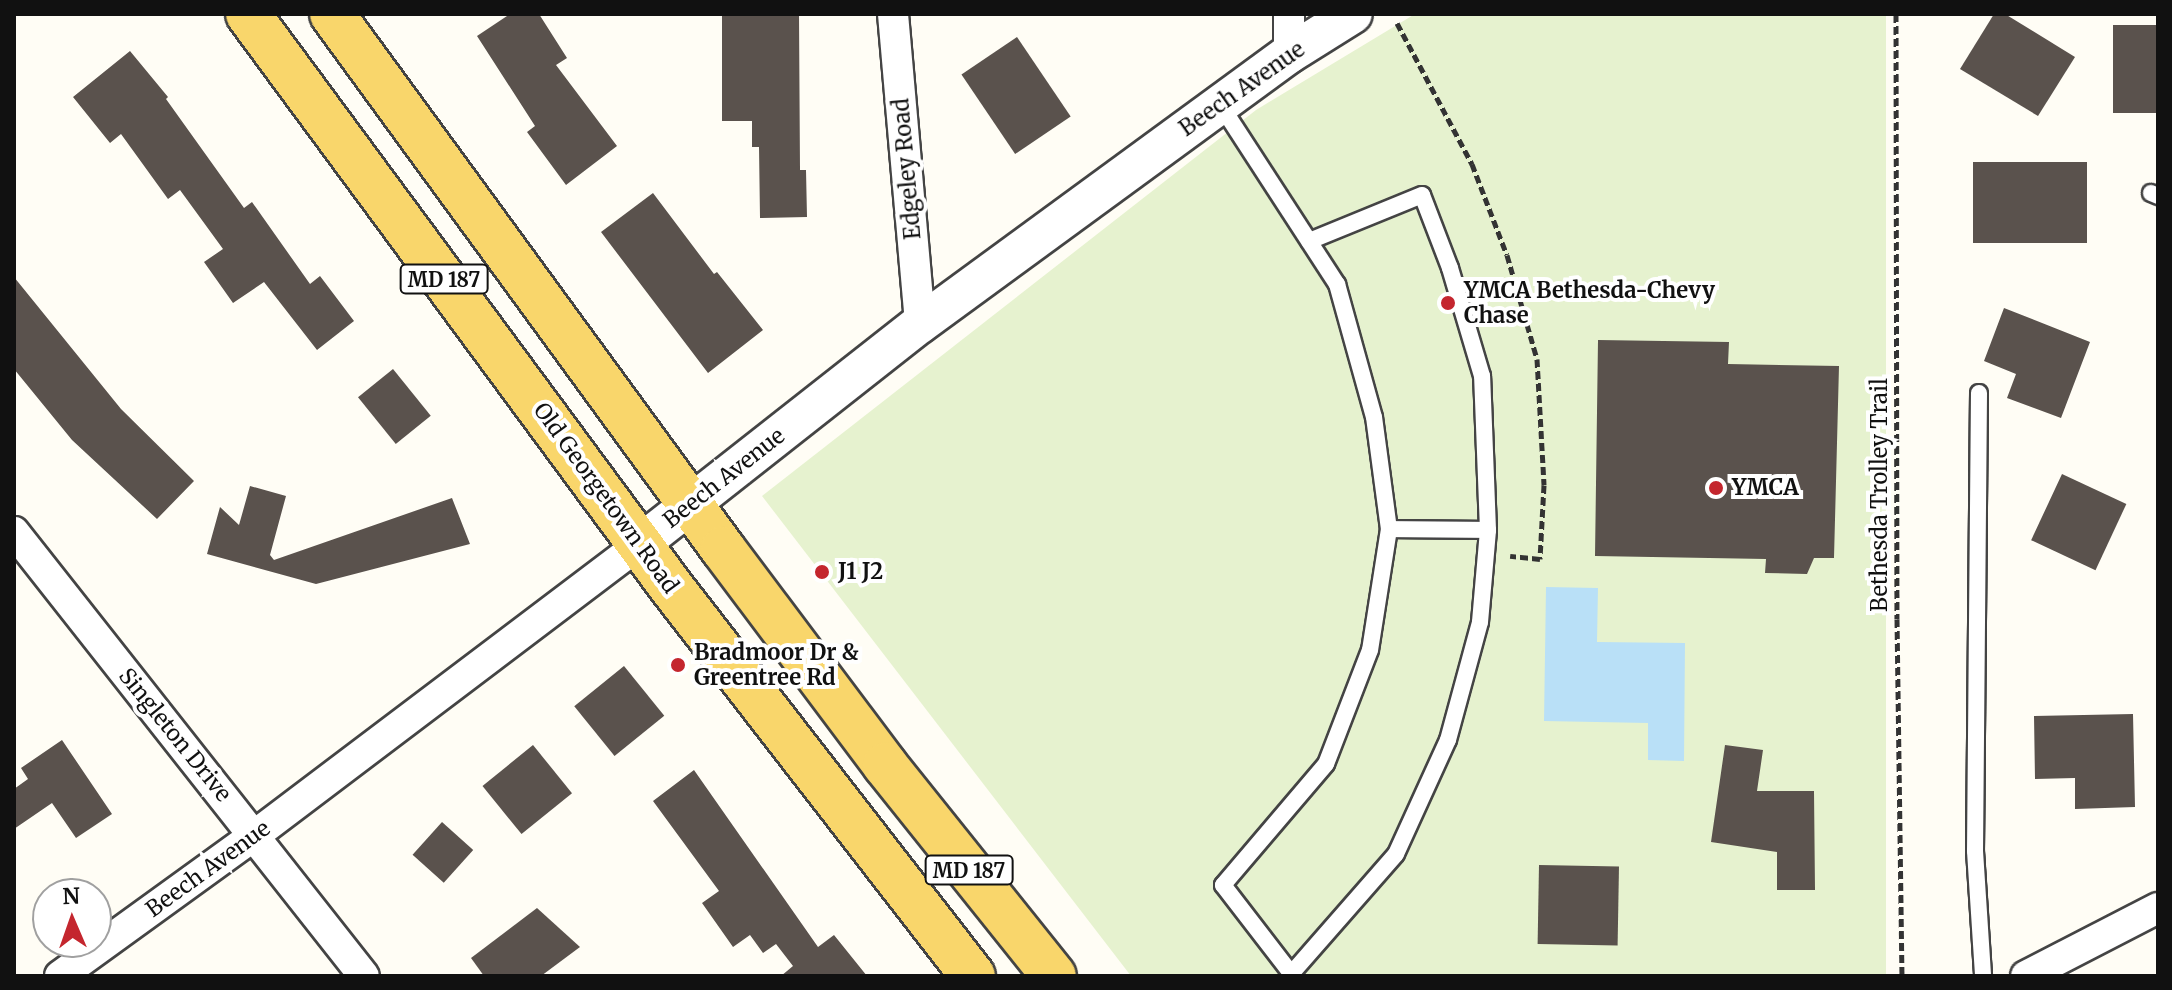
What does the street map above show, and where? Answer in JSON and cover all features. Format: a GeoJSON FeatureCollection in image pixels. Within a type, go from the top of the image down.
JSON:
{"type":"FeatureCollection","features":[{"type":"Feature","properties":{"kind":"main road","name":"Old Georgetown Road"},"geometry":{"type":"LineString","coordinates":[[248,14],[640,544],[973,976]]}},
{"type":"Feature","properties":{"kind":"main road","name":"MD 187"},"geometry":{"type":"LineString","coordinates":[[332,14],[885,765],[1054,976]]}},
{"type":"Feature","properties":{"kind":"street","name":"Edgeley Road"},"geometry":{"type":"LineString","coordinates":[[893,14],[920,324]]}},
{"type":"Feature","properties":{"kind":"street"},"geometry":{"type":"LineString","coordinates":[[1289,14],[1289,54]]}},
{"type":"Feature","properties":{"kind":"street","name":"Beech Avenue"},"geometry":{"type":"LineString","coordinates":[[60,976],[255,835],[640,544],[920,324],[1289,54],[1353,14]]}},
{"type":"Feature","properties":{"kind":"street","name":"Singleton Drive"},"geometry":{"type":"LineString","coordinates":[[14,532],[364,976]]}},
{"type":"Feature","properties":{"kind":"street"},"geometry":{"type":"LineString","coordinates":[[2026,976],[2158,908]]}},
{"type":"Feature","properties":{"kind":"lane"},"geometry":{"type":"LineString","coordinates":[[1220,104],[1309,241],[1337,284],[1374,417],[1389,529],[1370,650],[1326,764],[1223,885],[1292,975],[1396,854],[1448,740],[1480,622],[1488,530],[1482,376],[1450,268],[1422,195],[1309,241]]}},
{"type":"Feature","properties":{"kind":"lane"},"geometry":{"type":"LineString","coordinates":[[1979,393],[1975,851],[1983,976]]}},
{"type":"Feature","properties":{"kind":"lane"},"geometry":{"type":"LineString","coordinates":[[1389,529],[1488,530]]}},
{"type":"Feature","properties":{"kind":"path","name":"Bethesda Trolley Trail"},"geometry":{"type":"LineString","coordinates":[[1896,14],[1896,572],[1902,976]]}},
{"type":"Feature","properties":{"kind":"green space","name":"YMCA Bethesda-Chevy Chase"},"geometry":{"type":"Polygon","coordinates":[[[1415,14],[1886,14],[1886,976],[1131,976],[762,496],[1256,110],[1415,14]]]}},
{"type":"Feature","properties":{"kind":"water"},"geometry":{"type":"Polygon","coordinates":[[[1546,587],[1598,588],[1597,642],[1685,643],[1684,761],[1648,760],[1648,723],[1544,721],[1546,587]]]}},
{"type":"Feature","properties":{"kind":"building"},"geometry":{"type":"Polygon","coordinates":[[[510,14],[539,14],[567,58],[556,65],[617,146],[566,185],[527,132],[535,126],[477,36],[510,14]]]}},
{"type":"Feature","properties":{"kind":"building"},"geometry":{"type":"Polygon","coordinates":[[[722,14],[799,14],[800,170],[806,170],[807,217],[760,218],[759,147],[752,147],[752,121],[722,121],[722,14]]]}},
{"type":"Feature","properties":{"kind":"building"},"geometry":{"type":"Polygon","coordinates":[[[1994,14],[2005,14],[2075,57],[2038,116],[1960,69],[1994,14]]]}},
{"type":"Feature","properties":{"kind":"building"},"geometry":{"type":"Polygon","coordinates":[[[2113,25],[2158,25],[2158,113],[2113,113],[2113,25]]]}},
{"type":"Feature","properties":{"kind":"building"},"geometry":{"type":"Polygon","coordinates":[[[1017,37],[1071,117],[1015,154],[961,74],[1017,37]]]}},
{"type":"Feature","properties":{"kind":"building"},"geometry":{"type":"Polygon","coordinates":[[[130,51],[168,97],[166,99],[244,208],[252,202],[310,284],[320,276],[354,321],[317,350],[264,282],[233,303],[204,262],[223,249],[180,190],[168,199],[121,134],[110,143],[73,97],[130,51]]]}},
{"type":"Feature","properties":{"kind":"building"},"geometry":{"type":"Polygon","coordinates":[[[1973,162],[2087,162],[2087,243],[1973,243],[1973,162]]]}},
{"type":"Feature","properties":{"kind":"building"},"geometry":{"type":"Polygon","coordinates":[[[653,193],[714,274],[717,272],[763,330],[708,373],[601,232],[653,193]]]}},
{"type":"Feature","properties":{"kind":"building"},"geometry":{"type":"Polygon","coordinates":[[[14,277],[121,409],[194,481],[157,519],[72,440],[14,369],[14,277]]]}},
{"type":"Feature","properties":{"kind":"building"},"geometry":{"type":"Polygon","coordinates":[[[2004,308],[2090,342],[2061,418],[2007,398],[2016,374],[1984,361],[2004,308]]]}},
{"type":"Feature","properties":{"kind":"building","name":"YMCA"},"geometry":{"type":"Polygon","coordinates":[[[1598,340],[1729,342],[1728,364],[1839,366],[1834,558],[1814,558],[1807,574],[1765,573],[1766,559],[1595,556],[1598,340]]]}},
{"type":"Feature","properties":{"kind":"building"},"geometry":{"type":"Polygon","coordinates":[[[393,369],[431,416],[396,444],[358,397],[393,369]]]}},
{"type":"Feature","properties":{"kind":"building"},"geometry":{"type":"Polygon","coordinates":[[[2062,474],[2126,504],[2095,570],[2031,540],[2062,474]]]}},
{"type":"Feature","properties":{"kind":"building"},"geometry":{"type":"Polygon","coordinates":[[[250,486],[286,496],[270,555],[274,560],[452,498],[470,544],[316,584],[207,554],[220,507],[239,525],[250,486]]]}},
{"type":"Feature","properties":{"kind":"building"},"geometry":{"type":"Polygon","coordinates":[[[624,666],[664,716],[615,756],[574,706],[624,666]]]}},
{"type":"Feature","properties":{"kind":"building"},"geometry":{"type":"Polygon","coordinates":[[[2133,714],[2135,807],[2075,809],[2075,778],[2035,779],[2034,716],[2133,714]]]}},
{"type":"Feature","properties":{"kind":"building"},"geometry":{"type":"Polygon","coordinates":[[[62,740],[112,814],[76,838],[52,803],[14,829],[14,789],[28,779],[21,768],[62,740]]]}},
{"type":"Feature","properties":{"kind":"building"},"geometry":{"type":"Polygon","coordinates":[[[533,745],[572,793],[522,834],[482,786],[533,745]]]}},
{"type":"Feature","properties":{"kind":"building"},"geometry":{"type":"Polygon","coordinates":[[[1725,745],[1763,750],[1757,791],[1814,791],[1815,890],[1777,890],[1777,852],[1711,842],[1725,745]]]}},
{"type":"Feature","properties":{"kind":"building"},"geometry":{"type":"Polygon","coordinates":[[[694,770],[818,947],[834,935],[867,976],[781,976],[793,966],[776,944],[763,953],[750,935],[733,947],[702,903],[719,891],[653,801],[694,770]]]}},
{"type":"Feature","properties":{"kind":"building"},"geometry":{"type":"Polygon","coordinates":[[[442,822],[473,850],[444,883],[413,855],[442,822]]]}},
{"type":"Feature","properties":{"kind":"building"},"geometry":{"type":"Polygon","coordinates":[[[1539,865],[1619,866],[1618,945],[1538,944],[1539,865]]]}},
{"type":"Feature","properties":{"kind":"building"},"geometry":{"type":"Polygon","coordinates":[[[537,908],[580,947],[541,976],[484,976],[471,958],[537,908]]]}},
{"type":"Feature","properties":{"kind":"place","name":"YMCA Bethesda-Chevy Chase"},"geometry":{"type":"Point","coordinates":[1448,303]}},
{"type":"Feature","properties":{"kind":"place","name":"YMCA"},"geometry":{"type":"Point","coordinates":[1716,488]}},
{"type":"Feature","properties":{"kind":"place","name":"J1 J2"},"geometry":{"type":"Point","coordinates":[822,572]}},
{"type":"Feature","properties":{"kind":"place","name":"Bradmoor Dr & Greentree Rd"},"geometry":{"type":"Point","coordinates":[678,665]}}]}
